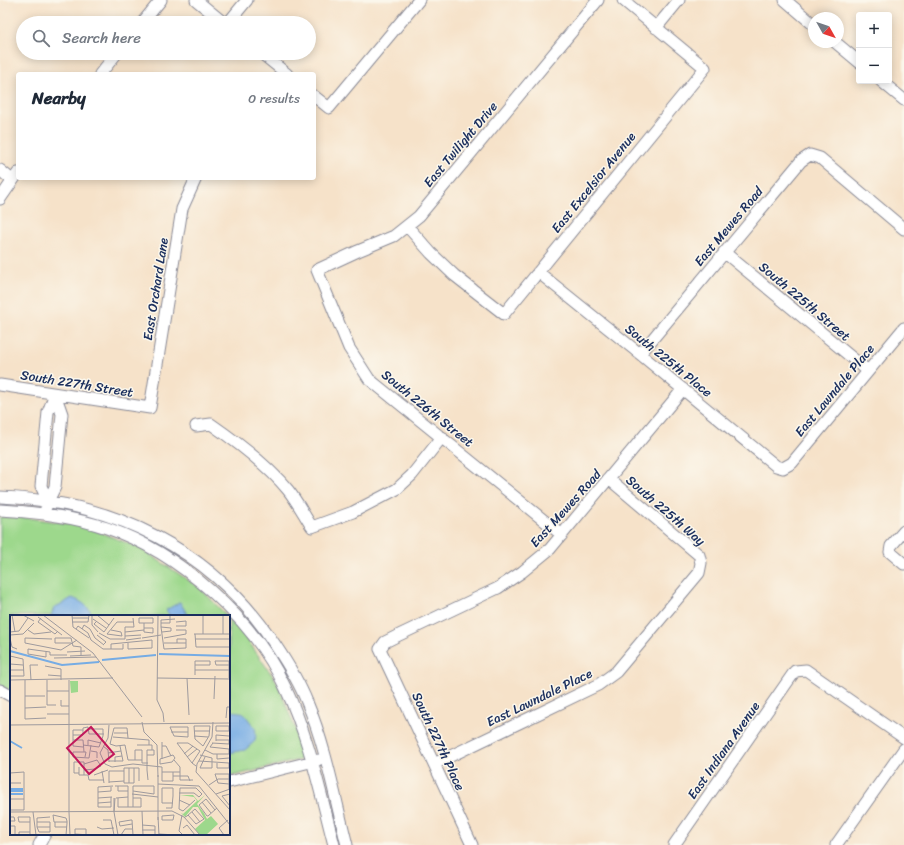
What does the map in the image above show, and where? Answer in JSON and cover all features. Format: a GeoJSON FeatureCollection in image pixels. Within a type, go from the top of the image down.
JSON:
{"type":"FeatureCollection","features":[{"type":"Feature","properties":{"kind":"street"},"geometry":{"type":"LineString","coordinates":[[148,16],[161,0]]}},
{"type":"Feature","properties":{"kind":"street"},"geometry":{"type":"LineString","coordinates":[[196,0],[215,16]]}},
{"type":"Feature","properties":{"kind":"street"},"geometry":{"type":"LineString","coordinates":[[234,16],[247,0]]}},
{"type":"Feature","properties":{"kind":"street"},"geometry":{"type":"LineString","coordinates":[[316,98],[329,108],[419,0]]}},
{"type":"Feature","properties":{"kind":"street","name":"East Twilight Drive"},"geometry":{"type":"LineString","coordinates":[[317,270],[394,236],[419,216],[598,0]]}},
{"type":"Feature","properties":{"kind":"street"},"geometry":{"type":"LineString","coordinates":[[623,0],[656,28],[679,0]]}},
{"type":"Feature","properties":{"kind":"street"},"geometry":{"type":"LineString","coordinates":[[785,0],[808,20]]}},
{"type":"Feature","properties":{"kind":"street","name":"East Excelsior Avenue"},"geometry":{"type":"LineString","coordinates":[[407,226],[431,254],[504,314],[705,68],[656,28]]}},
{"type":"Feature","properties":{"kind":"street"},"geometry":{"type":"LineString","coordinates":[[842,48],[856,60]]}},
{"type":"Feature","properties":{"kind":"street"},"geometry":{"type":"LineString","coordinates":[[102,72],[111,60]]}},
{"type":"Feature","properties":{"kind":"street"},"geometry":{"type":"LineString","coordinates":[[269,60],[283,72]]}},
{"type":"Feature","properties":{"kind":"street"},"geometry":{"type":"LineString","coordinates":[[885,84],[904,100]]}},
{"type":"Feature","properties":{"kind":"street","name":"East Mewes Road"},"geometry":{"type":"LineString","coordinates":[[640,354],[801,161],[810,155],[820,158],[904,229]]}},
{"type":"Feature","properties":{"kind":"street"},"geometry":{"type":"LineString","coordinates":[[0,170],[15,177],[0,200]]}},
{"type":"Feature","properties":{"kind":"street","name":"East Orchard Lane"},"geometry":{"type":"LineString","coordinates":[[150,408],[182,209],[195,180]]}},
{"type":"Feature","properties":{"kind":"street","name":"South 225th Street"},"geometry":{"type":"LineString","coordinates":[[724,252],[868,371]]}},
{"type":"Feature","properties":{"kind":"street","name":"South 226th Street"},"geometry":{"type":"LineString","coordinates":[[317,270],[349,348],[357,363],[368,378],[562,535]]}},
{"type":"Feature","properties":{"kind":"street","name":"South 225th Place"},"geometry":{"type":"LineString","coordinates":[[538,272],[776,466],[783,468]]}},
{"type":"Feature","properties":{"kind":"street","name":"East Lawndale Place"},"geometry":{"type":"LineString","coordinates":[[783,468],[792,463],[904,328]]}},
{"type":"Feature","properties":{"kind":"street","name":"South 227th Street"},"geometry":{"type":"LineString","coordinates":[[0,385],[150,408]]}},
{"type":"Feature","properties":{"kind":"street","name":"East Mewes Road"},"geometry":{"type":"LineString","coordinates":[[380,649],[385,642],[498,588],[528,568],[550,549],[683,389]]}},
{"type":"Feature","properties":{"kind":"street"},"geometry":{"type":"LineString","coordinates":[[48,501],[41,486],[48,412],[56,394]]}},
{"type":"Feature","properties":{"kind":"street"},"geometry":{"type":"LineString","coordinates":[[45,513],[48,501],[55,487],[59,448],[62,414],[56,394]]}},
{"type":"Feature","properties":{"kind":"street"},"geometry":{"type":"LineString","coordinates":[[196,426],[211,424],[273,473],[289,491],[312,527],[353,512],[397,489],[412,475],[442,437]]}},
{"type":"Feature","properties":{"kind":"street"},"geometry":{"type":"LineString","coordinates":[[44,447],[59,448]]}},
{"type":"Feature","properties":{"kind":"street","name":"South 225th Way"},"geometry":{"type":"LineString","coordinates":[[609,479],[698,555],[701,563]]}},
{"type":"Feature","properties":{"kind":"street"},"geometry":{"type":"LineString","coordinates":[[0,497],[19,497],[48,501],[76,506],[113,517],[142,529],[170,544],[196,561],[232,591],[258,620],[286,661],[307,701],[316,725],[347,845]]}},
{"type":"Feature","properties":{"kind":"street"},"geometry":{"type":"LineString","coordinates":[[0,510],[45,513],[108,528],[150,548],[184,569],[218,597],[246,627],[277,671],[291,700],[307,743],[334,845]]}},
{"type":"Feature","properties":{"kind":"street"},"geometry":{"type":"LineString","coordinates":[[904,531],[891,546],[890,552],[904,564]]}},
{"type":"Feature","properties":{"kind":"street","name":"East Lawndale Place"},"geometry":{"type":"LineString","coordinates":[[434,764],[598,685],[616,672],[698,573],[701,563]]}},
{"type":"Feature","properties":{"kind":"street","name":"South 227th Place"},"geometry":{"type":"LineString","coordinates":[[380,649],[472,845]]}},
{"type":"Feature","properties":{"kind":"street","name":"East Indiana Avenue"},"geometry":{"type":"LineString","coordinates":[[674,845],[796,671],[806,670],[904,738]]}},
{"type":"Feature","properties":{"kind":"street"},"geometry":{"type":"LineString","coordinates":[[0,690],[10,695]]}},
{"type":"Feature","properties":{"kind":"street"},"geometry":{"type":"LineString","coordinates":[[836,845],[904,749]]}},
{"type":"Feature","properties":{"kind":"street"},"geometry":{"type":"LineString","coordinates":[[230,782],[325,758]]}},
{"type":"Feature","properties":{"kind":"street"},"geometry":{"type":"LineString","coordinates":[[39,845],[44,835]]}},
{"type":"Feature","properties":{"kind":"green space"},"geometry":{"type":"Polygon","coordinates":[[[0,517],[29,518],[84,526],[140,548],[200,588],[226,615],[10,615],[10,690],[0,685],[0,517]]]}},
{"type":"Feature","properties":{"kind":"green space"},"geometry":{"type":"Polygon","coordinates":[[[230,619],[241,631],[277,682],[307,758],[230,777],[230,619]]]}},
{"type":"Feature","properties":{"kind":"water"},"geometry":{"type":"Polygon","coordinates":[[[72,598],[85,605],[92,615],[51,615],[54,608],[72,598]]]}},
{"type":"Feature","properties":{"kind":"water"},"geometry":{"type":"Polygon","coordinates":[[[180,602],[187,615],[169,615],[166,610],[180,602]]]}},
{"type":"Feature","properties":{"kind":"water"},"geometry":{"type":"Polygon","coordinates":[[[230,712],[240,712],[245,715],[255,728],[255,741],[245,750],[230,753],[230,712]]]}}]}
